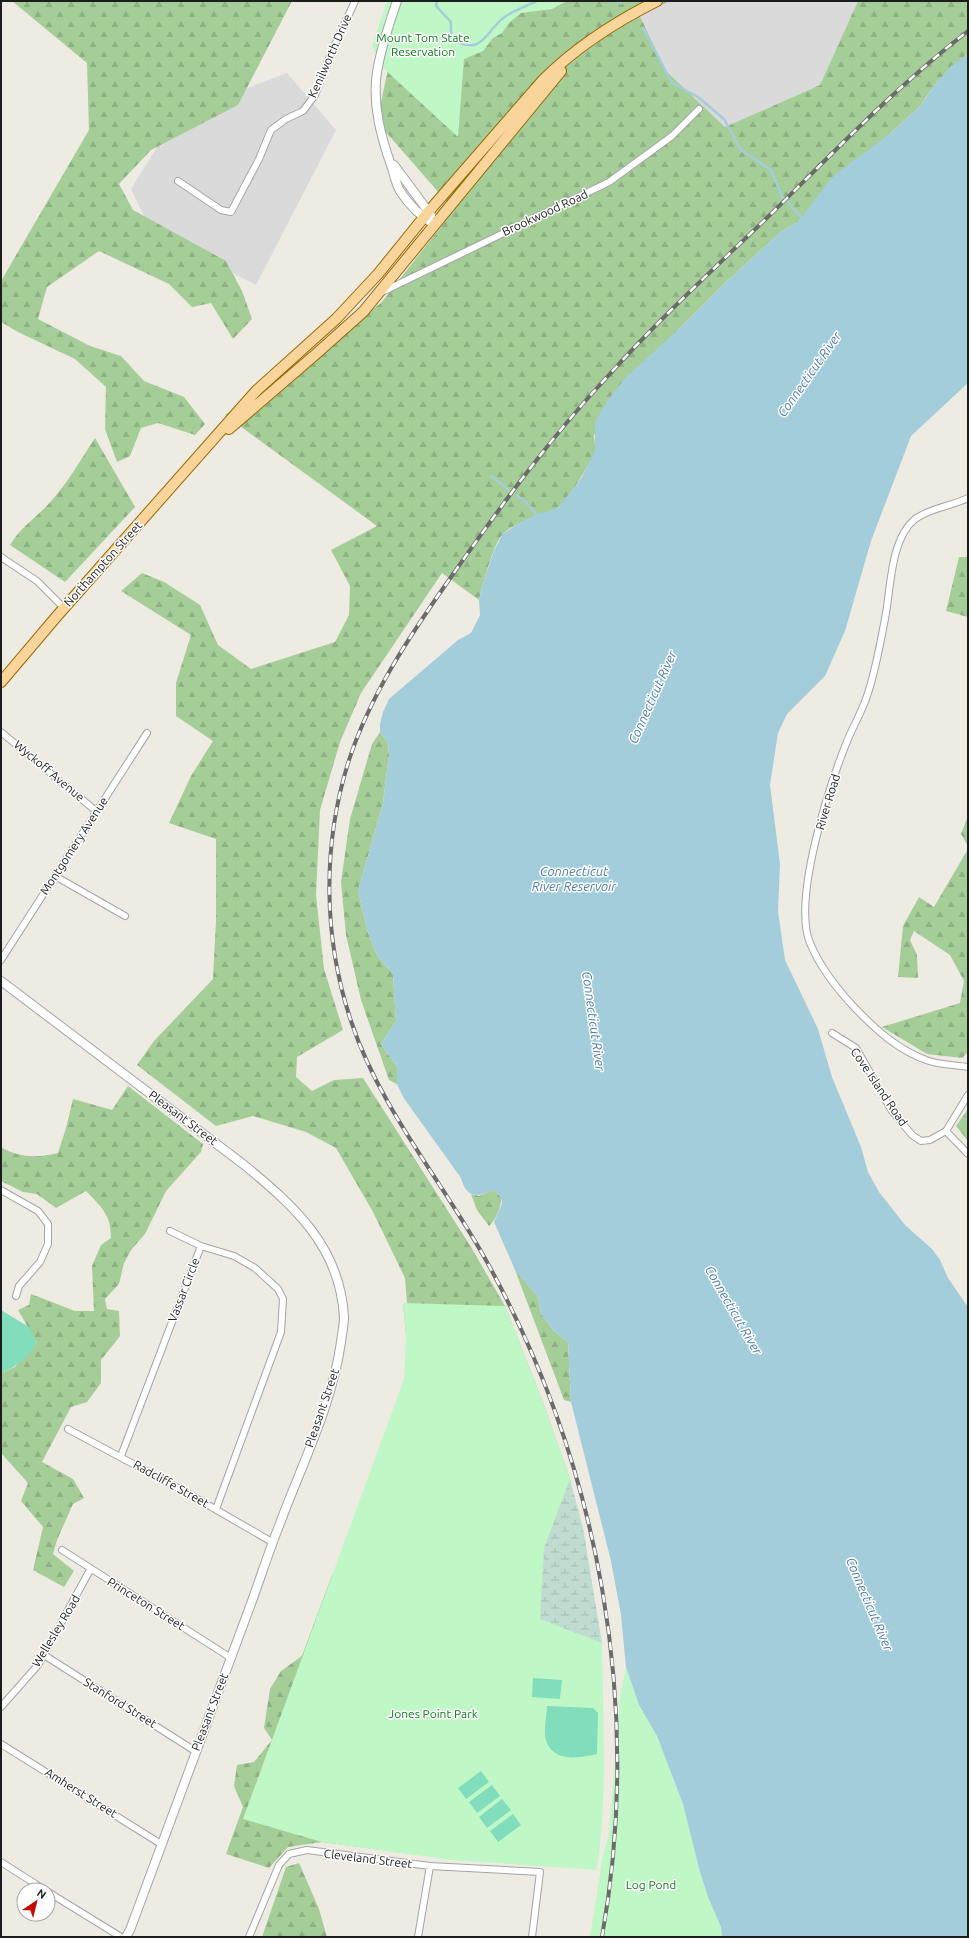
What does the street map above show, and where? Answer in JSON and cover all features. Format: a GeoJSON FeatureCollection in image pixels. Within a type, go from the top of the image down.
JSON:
{"type":"FeatureCollection","features":[{"type":"Feature","properties":{"kind":"main road"},"geometry":{"type":"LineString","coordinates":[[208,447],[256,391],[325,330],[353,302],[543,80],[581,47],[612,25],[657,1]]}},
{"type":"Feature","properties":{"kind":"main road"},"geometry":{"type":"LineString","coordinates":[[208,447],[341,332],[377,295],[581,47]]}},
{"type":"Feature","properties":{"kind":"main road","name":"Northampton Street"},"geometry":{"type":"LineString","coordinates":[[1,682],[64,608],[208,447]]}},
{"type":"Feature","properties":{"kind":"street","name":"Kenilworth Drive"},"geometry":{"type":"LineString","coordinates":[[178,181],[221,210],[231,212],[259,159],[271,130],[286,119],[304,111],[315,95],[330,56],[355,1]]}},
{"type":"Feature","properties":{"kind":"street"},"geometry":{"type":"LineString","coordinates":[[397,1],[384,43],[377,73],[376,105],[384,147],[397,170],[434,225]]}},
{"type":"Feature","properties":{"kind":"street","name":"Brookwood Road"},"geometry":{"type":"LineString","coordinates":[[377,295],[609,182],[672,136],[700,109]]}},
{"type":"Feature","properties":{"kind":"street","name":"River Road"},"geometry":{"type":"LineString","coordinates":[[968,498],[957,504],[925,514],[915,520],[904,532],[894,559],[886,611],[867,696],[848,739],[830,788],[816,842],[807,888],[805,916],[809,942],[823,969],[846,999],[874,1029],[900,1048],[930,1062],[968,1067]]}},
{"type":"Feature","properties":{"kind":"street"},"geometry":{"type":"LineString","coordinates":[[1,556],[37,581],[64,608]]}},
{"type":"Feature","properties":{"kind":"street","name":"Wyckoff Avenue"},"geometry":{"type":"LineString","coordinates":[[1,732],[96,811]]}},
{"type":"Feature","properties":{"kind":"street","name":"Montgomery Avenue"},"geometry":{"type":"LineString","coordinates":[[1,960],[147,732]]}},
{"type":"Feature","properties":{"kind":"street"},"geometry":{"type":"LineString","coordinates":[[55,876],[125,916]]}},
{"type":"Feature","properties":{"kind":"street","name":"Pleasant Street"},"geometry":{"type":"LineString","coordinates":[[1,981],[243,1164],[276,1191],[300,1214],[318,1238],[337,1279],[344,1318],[337,1368],[325,1409],[272,1542],[231,1658],[130,1930],[126,1937]]}},
{"type":"Feature","properties":{"kind":"street","name":"Cove Island Road"},"geometry":{"type":"LineString","coordinates":[[832,1033],[856,1048],[892,1111],[912,1135],[921,1141],[930,1140],[946,1132]]}},
{"type":"Feature","properties":{"kind":"street"},"geometry":{"type":"LineString","coordinates":[[968,1095],[946,1132],[968,1154]]}},
{"type":"Feature","properties":{"kind":"street"},"geometry":{"type":"LineString","coordinates":[[1,1190],[20,1199],[38,1211],[48,1224],[48,1244],[40,1262],[19,1286],[16,1296]]}},
{"type":"Feature","properties":{"kind":"street"},"geometry":{"type":"LineString","coordinates":[[170,1232],[201,1246]]}},
{"type":"Feature","properties":{"kind":"street","name":"Vassar Circle"},"geometry":{"type":"LineString","coordinates":[[121,1456],[201,1246],[234,1256],[255,1268],[278,1289],[283,1299],[281,1332],[216,1509]]}},
{"type":"Feature","properties":{"kind":"street","name":"Radcliffe Street"},"geometry":{"type":"LineString","coordinates":[[68,1429],[121,1456],[272,1542]]}},
{"type":"Feature","properties":{"kind":"street","name":"Princeton Street"},"geometry":{"type":"LineString","coordinates":[[62,1550],[90,1570],[231,1658]]}},
{"type":"Feature","properties":{"kind":"street","name":"Wellesley Road"},"geometry":{"type":"LineString","coordinates":[[1,1707],[38,1665],[90,1570]]}},
{"type":"Feature","properties":{"kind":"street","name":"Stanford Street"},"geometry":{"type":"LineString","coordinates":[[44,1655],[195,1752]]}},
{"type":"Feature","properties":{"kind":"street","name":"Amherst Street"},"geometry":{"type":"LineString","coordinates":[[1,1744],[161,1844]]}},
{"type":"Feature","properties":{"kind":"street","name":"Cleveland Street"},"geometry":{"type":"LineString","coordinates":[[249,1937],[279,1866],[289,1854],[307,1850],[430,1866],[540,1872],[532,1937]]}},
{"type":"Feature","properties":{"kind":"street"},"geometry":{"type":"LineString","coordinates":[[1,1862],[33,1882]]}},
{"type":"Feature","properties":{"kind":"street"},"geometry":{"type":"LineString","coordinates":[[418,1937],[430,1866]]}},
{"type":"Feature","properties":{"kind":"street"},"geometry":{"type":"LineString","coordinates":[[56,1897],[121,1937]]}},
{"type":"Feature","properties":{"kind":"shaded area"},"geometry":{"type":"Polygon","coordinates":[[[669,1],[858,1],[820,85],[725,127],[666,71],[640,15],[669,1]]]}},
{"type":"Feature","properties":{"kind":"shaded area"},"geometry":{"type":"Polygon","coordinates":[[[287,73],[336,130],[256,285],[152,233],[131,189],[178,114],[287,73]]]}},
{"type":"Feature","properties":{"kind":"green space"},"geometry":{"type":"Polygon","coordinates":[[[12,1],[292,1],[238,105],[151,150],[119,184],[133,210],[226,261],[242,291],[252,319],[233,339],[211,303],[192,307],[169,284],[99,251],[47,287],[38,319],[90,346],[121,356],[144,381],[184,397],[205,424],[195,435],[158,423],[141,428],[130,456],[117,462],[105,429],[106,387],[75,359],[18,332],[1,322],[1,281],[89,130],[87,63],[12,1]]]}},
{"type":"Feature","properties":{"kind":"green space","name":"Mount Tom State Reservation"},"geometry":{"type":"Polygon","coordinates":[[[387,1],[567,1],[552,9],[521,13],[509,23],[502,33],[493,38],[483,51],[464,59],[458,137],[383,68],[372,46],[387,1]]]}},
{"type":"Feature","properties":{"kind":"green space"},"geometry":{"type":"Polygon","coordinates":[[[402,1],[669,1],[640,16],[666,71],[725,127],[820,85],[858,1],[968,1],[968,54],[942,77],[921,105],[810,208],[798,222],[782,231],[726,282],[680,328],[594,435],[595,451],[593,456],[578,482],[560,506],[556,509],[515,525],[499,539],[489,565],[479,600],[442,573],[361,693],[340,742],[320,810],[316,895],[324,969],[343,1030],[297,1057],[296,1077],[312,1091],[334,1080],[363,1078],[471,1247],[505,1306],[544,1405],[570,1479],[544,1548],[540,1619],[602,1643],[419,1855],[322,1842],[288,1847],[269,1868],[226,1854],[243,1807],[234,1786],[237,1765],[254,1762],[272,1740],[264,1728],[270,1689],[281,1671],[302,1656],[332,1575],[437,1588],[406,1335],[403,1303],[407,1303],[405,1278],[373,1212],[336,1148],[306,1132],[253,1116],[216,1126],[137,1065],[154,1041],[213,979],[216,920],[216,839],[169,823],[191,776],[213,741],[176,716],[176,683],[191,635],[121,591],[142,573],[164,582],[200,605],[218,645],[251,669],[335,642],[349,615],[350,586],[331,550],[377,526],[225,415],[381,303],[454,210],[377,122],[402,1]]]}},
{"type":"Feature","properties":{"kind":"green space"},"geometry":{"type":"Polygon","coordinates":[[[95,438],[135,507],[65,582],[10,545],[25,526],[47,506],[58,493],[95,438]]]}},
{"type":"Feature","properties":{"kind":"green space"},"geometry":{"type":"Polygon","coordinates":[[[959,557],[968,557],[968,617],[946,611],[959,557]]]}},
{"type":"Feature","properties":{"kind":"green space"},"geometry":{"type":"Polygon","coordinates":[[[380,732],[388,743],[389,755],[383,803],[358,891],[368,933],[378,957],[393,974],[396,1021],[381,1044],[397,1067],[397,1084],[389,1080],[361,1000],[346,935],[341,882],[350,819],[372,744],[380,732]]]}},
{"type":"Feature","properties":{"kind":"green space"},"geometry":{"type":"Polygon","coordinates":[[[968,816],[968,846],[961,834],[968,816]]]}},
{"type":"Feature","properties":{"kind":"green space"},"geometry":{"type":"Polygon","coordinates":[[[968,849],[968,1052],[962,1058],[927,1054],[882,1027],[960,1003],[964,981],[950,955],[914,931],[910,940],[917,955],[918,978],[898,977],[903,926],[919,897],[934,907],[968,849]]]}},
{"type":"Feature","properties":{"kind":"green space"},"geometry":{"type":"Polygon","coordinates":[[[128,1086],[203,1144],[201,1152],[166,1191],[145,1234],[131,1250],[124,1263],[119,1284],[105,1299],[107,1309],[119,1311],[120,1336],[101,1360],[101,1383],[87,1402],[71,1407],[42,1462],[73,1479],[84,1498],[73,1504],[57,1540],[53,1554],[74,1571],[64,1587],[33,1570],[43,1527],[21,1501],[28,1483],[1,1453],[1,1373],[15,1367],[37,1343],[18,1310],[29,1305],[31,1294],[75,1311],[94,1311],[92,1266],[101,1245],[111,1238],[111,1230],[104,1212],[86,1191],[56,1208],[37,1194],[23,1192],[1,1181],[1,1147],[14,1153],[29,1156],[43,1156],[58,1153],[73,1099],[112,1110],[128,1086]]]}},
{"type":"Feature","properties":{"kind":"green space"},"geometry":{"type":"Polygon","coordinates":[[[968,1109],[968,1141],[956,1126],[968,1109]]]}},
{"type":"Feature","properties":{"kind":"green space"},"geometry":{"type":"Polygon","coordinates":[[[494,1190],[501,1197],[501,1204],[496,1217],[489,1226],[477,1210],[471,1194],[479,1196],[494,1190]]]}},
{"type":"Feature","properties":{"kind":"green space"},"geometry":{"type":"Polygon","coordinates":[[[515,1270],[538,1297],[541,1314],[553,1330],[568,1342],[571,1402],[564,1400],[515,1270]]]}},
{"type":"Feature","properties":{"kind":"green space","name":"Jones Point Park"},"geometry":{"type":"Polygon","coordinates":[[[403,1303],[505,1306],[544,1405],[570,1479],[544,1548],[540,1619],[602,1643],[604,1785],[603,1814],[597,1870],[451,1860],[322,1842],[243,1819],[404,1379],[406,1335],[403,1303]]]}},
{"type":"Feature","properties":{"kind":"green space"},"geometry":{"type":"Polygon","coordinates":[[[1,1310],[29,1327],[37,1343],[21,1361],[12,1368],[1,1373],[1,1310]]]}},
{"type":"Feature","properties":{"kind":"green space"},"geometry":{"type":"Polygon","coordinates":[[[570,1479],[583,1528],[602,1643],[540,1620],[544,1548],[570,1479]]]}},
{"type":"Feature","properties":{"kind":"green space","name":"Log Pond"},"geometry":{"type":"Polygon","coordinates":[[[626,1667],[639,1705],[657,1736],[683,1804],[700,1872],[708,1897],[721,1927],[722,1937],[590,1937],[603,1855],[609,1834],[620,1697],[626,1667]]]}},
{"type":"Feature","properties":{"kind":"green space"},"geometry":{"type":"Polygon","coordinates":[[[533,1678],[562,1680],[560,1699],[532,1697],[533,1678]]]}},
{"type":"Feature","properties":{"kind":"green space"},"geometry":{"type":"Polygon","coordinates":[[[547,1706],[593,1708],[598,1713],[597,1754],[583,1757],[568,1757],[561,1756],[555,1752],[550,1747],[545,1737],[547,1706]]]}},
{"type":"Feature","properties":{"kind":"green space"},"geometry":{"type":"Polygon","coordinates":[[[481,1771],[489,1782],[466,1799],[458,1788],[481,1771]]]}},
{"type":"Feature","properties":{"kind":"green space"},"geometry":{"type":"Polygon","coordinates":[[[492,1785],[500,1796],[477,1813],[469,1802],[492,1785]]]}},
{"type":"Feature","properties":{"kind":"green space"},"geometry":{"type":"Polygon","coordinates":[[[502,1799],[511,1810],[487,1828],[479,1817],[502,1799]]]}},
{"type":"Feature","properties":{"kind":"green space"},"geometry":{"type":"Polygon","coordinates":[[[513,1814],[521,1825],[498,1842],[490,1831],[513,1814]]]}},
{"type":"Feature","properties":{"kind":"green space"},"geometry":{"type":"Polygon","coordinates":[[[299,1863],[319,1909],[327,1937],[262,1937],[286,1867],[299,1863]]]}},
{"type":"Feature","properties":{"kind":"water","name":"Connecticut River Reservoir"},"geometry":{"type":"Polygon","coordinates":[[[968,54],[968,383],[911,436],[871,541],[845,631],[825,676],[787,714],[778,733],[770,785],[780,864],[778,911],[785,960],[818,1029],[832,1077],[861,1147],[868,1172],[879,1192],[905,1225],[932,1249],[940,1260],[948,1278],[968,1307],[968,1937],[722,1937],[721,1927],[708,1897],[700,1872],[683,1804],[657,1736],[639,1705],[626,1667],[621,1615],[611,1561],[571,1402],[568,1342],[553,1330],[541,1314],[538,1297],[515,1270],[494,1222],[502,1204],[501,1197],[494,1190],[477,1195],[469,1193],[463,1185],[461,1178],[403,1097],[397,1084],[397,1067],[381,1044],[396,1021],[393,974],[378,957],[368,933],[358,891],[383,803],[389,755],[388,743],[380,732],[383,712],[389,699],[458,640],[471,633],[480,615],[479,600],[484,580],[493,553],[502,535],[516,525],[535,515],[558,508],[582,477],[595,450],[595,422],[608,400],[625,378],[782,231],[798,222],[833,176],[891,133],[921,105],[934,86],[951,66],[968,54]]]}},
{"type":"Feature","properties":{"kind":"waterway"},"geometry":{"type":"LineString","coordinates":[[437,1],[436,6],[451,22],[451,38],[462,44],[470,45],[477,44],[483,40],[506,16],[537,1]]}},
{"type":"Feature","properties":{"kind":"waterway"},"geometry":{"type":"LineString","coordinates":[[615,1],[621,3]]}},
{"type":"Feature","properties":{"kind":"waterway"},"geometry":{"type":"LineString","coordinates":[[643,28],[672,83],[698,97],[724,119],[741,150],[771,170],[782,196],[804,220]]}},
{"type":"Feature","properties":{"kind":"waterway"},"geometry":{"type":"LineString","coordinates":[[491,476],[508,489]]}},
{"type":"Feature","properties":{"kind":"waterway"},"geometry":{"type":"LineString","coordinates":[[516,495],[527,503],[538,517]]}},
{"type":"Feature","properties":{"kind":"railway"},"geometry":{"type":"LineString","coordinates":[[602,1937],[613,1850],[617,1763],[613,1676],[602,1590],[584,1505],[558,1421],[526,1340],[487,1262],[470,1232],[413,1144],[378,1085],[363,1053],[351,1021],[335,957],[329,891],[330,858],[340,792],[358,735],[380,688],[393,665],[436,598],[488,525],[546,448],[628,355],[689,292],[892,96],[917,73],[968,31]]}},
{"type":"Feature","properties":{"kind":"water label","name":"Connecticut River"},"geometry":{"type":"Point","coordinates":[809,374]}},
{"type":"Feature","properties":{"kind":"water label","name":"Connecticut River"},"geometry":{"type":"Point","coordinates":[652,697]}},
{"type":"Feature","properties":{"kind":"water label","name":"Connecticut River"},"geometry":{"type":"Point","coordinates":[594,1021]}},
{"type":"Feature","properties":{"kind":"water label","name":"Connecticut River"},"geometry":{"type":"Point","coordinates":[734,1310]}},
{"type":"Feature","properties":{"kind":"water label","name":"Connecticut River"},"geometry":{"type":"Point","coordinates":[870,1604]}}]}
